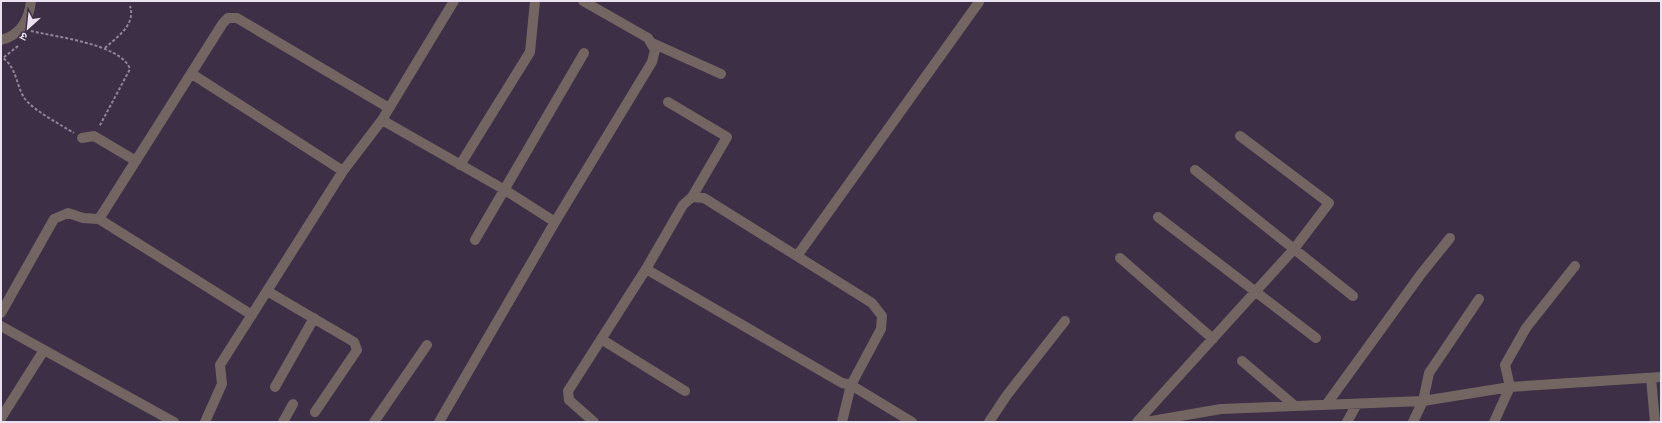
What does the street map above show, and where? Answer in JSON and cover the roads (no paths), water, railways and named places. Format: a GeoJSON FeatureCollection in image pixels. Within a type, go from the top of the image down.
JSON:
{"type":"FeatureCollection","features":[{"type":"Feature","properties":{"kind":"street"},"geometry":{"type":"LineString","coordinates":[[1,40],[6,39],[19,30],[27,27],[31,1]]}},
{"type":"Feature","properties":{"kind":"street"},"geometry":{"type":"LineString","coordinates":[[205,422],[222,384],[220,365],[343,171],[382,120],[454,1]]}},
{"type":"Feature","properties":{"kind":"street"},"geometry":{"type":"LineString","coordinates":[[460,165],[530,52],[535,1]]}},
{"type":"Feature","properties":{"kind":"street"},"geometry":{"type":"LineString","coordinates":[[439,422],[555,222],[652,62],[655,50],[648,38],[583,1]]}},
{"type":"Feature","properties":{"kind":"street"},"geometry":{"type":"LineString","coordinates":[[797,256],[979,2]]}},
{"type":"Feature","properties":{"kind":"street"},"geometry":{"type":"LineString","coordinates":[[99,219],[228,18],[237,18],[389,108]]}},
{"type":"Feature","properties":{"kind":"street"},"geometry":{"type":"LineString","coordinates":[[650,42],[721,74]]}},
{"type":"Feature","properties":{"kind":"street"},"geometry":{"type":"LineString","coordinates":[[475,240],[584,53]]}},
{"type":"Feature","properties":{"kind":"street"},"geometry":{"type":"LineString","coordinates":[[192,74],[343,171]]}},
{"type":"Feature","properties":{"kind":"street"},"geometry":{"type":"LineString","coordinates":[[594,422],[569,400],[568,391],[646,269],[683,205],[692,197],[727,137],[668,102]]}},
{"type":"Feature","properties":{"kind":"street"},"geometry":{"type":"LineString","coordinates":[[382,120],[504,190],[555,222]]}},
{"type":"Feature","properties":{"kind":"street"},"geometry":{"type":"LineString","coordinates":[[82,138],[94,136],[136,161]]}},
{"type":"Feature","properties":{"kind":"street"},"geometry":{"type":"LineString","coordinates":[[1137,422],[1294,249],[1329,203],[1240,136]]}},
{"type":"Feature","properties":{"kind":"street"},"geometry":{"type":"LineString","coordinates":[[1195,170],[1353,296]]}},
{"type":"Feature","properties":{"kind":"street"},"geometry":{"type":"LineString","coordinates":[[692,197],[704,198],[797,256],[872,303],[882,316],[880,329],[851,385],[842,422]]}},
{"type":"Feature","properties":{"kind":"street"},"geometry":{"type":"LineString","coordinates":[[1,313],[54,219],[68,212],[83,218],[99,219],[252,315]]}},
{"type":"Feature","properties":{"kind":"street"},"geometry":{"type":"LineString","coordinates":[[1158,217],[1316,338]]}},
{"type":"Feature","properties":{"kind":"street"},"geometry":{"type":"LineString","coordinates":[[1326,405],[1421,274],[1450,238]]}},
{"type":"Feature","properties":{"kind":"street"},"geometry":{"type":"LineString","coordinates":[[1120,258],[1213,338]]}},
{"type":"Feature","properties":{"kind":"street"},"geometry":{"type":"LineString","coordinates":[[1494,422],[1510,387],[1505,365],[1526,328],[1575,266]]}},
{"type":"Feature","properties":{"kind":"street"},"geometry":{"type":"LineString","coordinates":[[646,269],[842,383],[851,385],[912,422]]}},
{"type":"Feature","properties":{"kind":"street"},"geometry":{"type":"LineString","coordinates":[[267,290],[354,342],[356,350],[315,412]]}},
{"type":"Feature","properties":{"kind":"street"},"geometry":{"type":"LineString","coordinates":[[1413,422],[1423,401],[1429,373],[1479,299]]}},
{"type":"Feature","properties":{"kind":"street"},"geometry":{"type":"LineString","coordinates":[[275,387],[314,318]]}},
{"type":"Feature","properties":{"kind":"street"},"geometry":{"type":"LineString","coordinates":[[989,422],[1007,395],[1065,321]]}},
{"type":"Feature","properties":{"kind":"street"},"geometry":{"type":"LineString","coordinates":[[1,326],[174,422]]}},
{"type":"Feature","properties":{"kind":"street"},"geometry":{"type":"LineString","coordinates":[[601,339],[685,391]]}},
{"type":"Feature","properties":{"kind":"street"},"geometry":{"type":"LineString","coordinates":[[374,422],[427,345]]}},
{"type":"Feature","properties":{"kind":"street"},"geometry":{"type":"LineString","coordinates":[[1,418],[44,350]]}},
{"type":"Feature","properties":{"kind":"street"},"geometry":{"type":"LineString","coordinates":[[1242,361],[1295,406]]}},
{"type":"Feature","properties":{"kind":"street"},"geometry":{"type":"LineString","coordinates":[[1146,422],[1220,409],[1423,401],[1510,387],[1656,378],[1655,422]]}},
{"type":"Feature","properties":{"kind":"street"},"geometry":{"type":"LineString","coordinates":[[283,422],[293,404]]}},
{"type":"Feature","properties":{"kind":"street"},"geometry":{"type":"LineString","coordinates":[[1347,422],[1357,404]]}}]}
